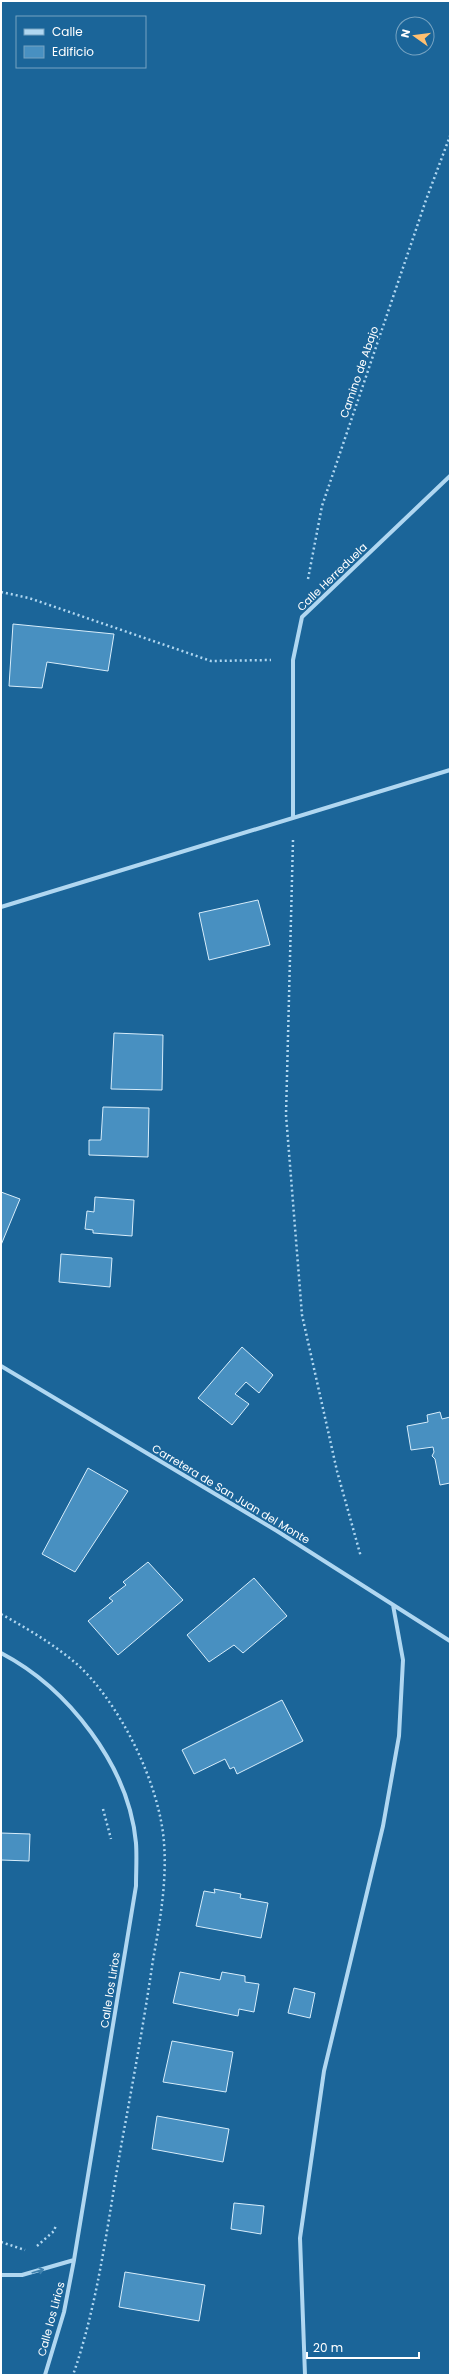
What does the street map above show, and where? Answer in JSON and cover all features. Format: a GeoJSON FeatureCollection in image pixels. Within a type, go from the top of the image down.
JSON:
{"type":"FeatureCollection","features":[{"type":"Feature","properties":{"kind":"street","name":"Calle Herreduela"},"geometry":{"type":"LineString","coordinates":[[293,818],[293,660],[302,617],[450,476]]}},
{"type":"Feature","properties":{"kind":"street"},"geometry":{"type":"LineString","coordinates":[[1,906],[450,770]]}},
{"type":"Feature","properties":{"kind":"street","name":"Carretera de San Juan del Monte"},"geometry":{"type":"LineString","coordinates":[[1,1366],[277,1531],[450,1641]]}},
{"type":"Feature","properties":{"kind":"street"},"geometry":{"type":"LineString","coordinates":[[305,2375],[300,2238],[322,2086],[353,1945],[382,1826],[399,1736],[403,1660],[393,1605]]}},
{"type":"Feature","properties":{"kind":"street","name":"Calle los Lirios"},"geometry":{"type":"LineString","coordinates":[[1,1653],[15,1660],[50,1686],[98,1740],[125,1794],[136,1843],[136,1886],[74,2260],[64,2312],[45,2375]]}},
{"type":"Feature","properties":{"kind":"street"},"geometry":{"type":"LineString","coordinates":[[1,2275],[22,2275],[74,2260]]}},
{"type":"Feature","properties":{"kind":"path","name":"Camino de Abajo"},"geometry":{"type":"LineString","coordinates":[[308,580],[322,506],[426,200],[450,136]]}},
{"type":"Feature","properties":{"kind":"path"},"geometry":{"type":"LineString","coordinates":[[1,592],[29,598],[211,661],[293,660]]}},
{"type":"Feature","properties":{"kind":"path"},"geometry":{"type":"LineString","coordinates":[[293,818],[286,1115],[302,1315],[337,1471],[370,1591]]}},
{"type":"Feature","properties":{"kind":"path"},"geometry":{"type":"LineString","coordinates":[[102,1803],[112,1845]]}},
{"type":"Feature","properties":{"kind":"path"},"geometry":{"type":"LineString","coordinates":[[36,2246],[43,2243],[54,2231],[58,2218]]}},
{"type":"Feature","properties":{"kind":"path"},"geometry":{"type":"LineString","coordinates":[[1,2242],[20,2249],[29,2250]]}},
{"type":"Feature","properties":{"kind":"building"},"geometry":{"type":"Polygon","coordinates":[[[13,624],[114,634],[108,671],[47,662],[42,688],[9,686],[13,624]]]}},
{"type":"Feature","properties":{"kind":"building"},"geometry":{"type":"Polygon","coordinates":[[[258,900],[270,945],[209,960],[199,913],[258,900]]]}},
{"type":"Feature","properties":{"kind":"building"},"geometry":{"type":"Polygon","coordinates":[[[114,1033],[163,1035],[162,1090],[111,1089],[114,1033]]]}},
{"type":"Feature","properties":{"kind":"building"},"geometry":{"type":"Polygon","coordinates":[[[103,1107],[149,1108],[148,1157],[89,1155],[89,1140],[101,1140],[103,1107]]]}},
{"type":"Feature","properties":{"kind":"building"},"geometry":{"type":"Polygon","coordinates":[[[1,1192],[20,1199],[1,1245],[1,1192]]]}},
{"type":"Feature","properties":{"kind":"building"},"geometry":{"type":"Polygon","coordinates":[[[95,1197],[134,1200],[132,1236],[93,1233],[93,1230],[85,1229],[87,1211],[94,1212],[95,1197]]]}},
{"type":"Feature","properties":{"kind":"building"},"geometry":{"type":"Polygon","coordinates":[[[61,1254],[112,1258],[110,1287],[59,1282],[61,1254]]]}},
{"type":"Feature","properties":{"kind":"building"},"geometry":{"type":"Polygon","coordinates":[[[242,1347],[273,1375],[259,1393],[246,1382],[235,1394],[249,1404],[232,1425],[198,1398],[242,1347]]]}},
{"type":"Feature","properties":{"kind":"building"},"geometry":{"type":"Polygon","coordinates":[[[440,1412],[442,1419],[450,1417],[450,1483],[440,1485],[435,1459],[432,1456],[434,1452],[433,1447],[411,1450],[407,1426],[428,1422],[427,1415],[440,1412]]]}},
{"type":"Feature","properties":{"kind":"building"},"geometry":{"type":"Polygon","coordinates":[[[88,1468],[128,1491],[75,1572],[42,1554],[88,1468]]]}},
{"type":"Feature","properties":{"kind":"building"},"geometry":{"type":"Polygon","coordinates":[[[148,1562],[183,1600],[118,1655],[88,1621],[113,1601],[109,1598],[126,1585],[123,1582],[148,1562]]]}},
{"type":"Feature","properties":{"kind":"building"},"geometry":{"type":"Polygon","coordinates":[[[254,1578],[287,1616],[243,1653],[234,1645],[209,1662],[187,1635],[254,1578]]]}},
{"type":"Feature","properties":{"kind":"building"},"geometry":{"type":"Polygon","coordinates":[[[282,1700],[303,1741],[237,1774],[234,1767],[230,1769],[225,1759],[194,1774],[182,1750],[282,1700]]]}},
{"type":"Feature","properties":{"kind":"building"},"geometry":{"type":"Polygon","coordinates":[[[1,1833],[30,1834],[29,1861],[1,1860],[1,1833]]]}},
{"type":"Feature","properties":{"kind":"building"},"geometry":{"type":"Polygon","coordinates":[[[214,1889],[241,1894],[240,1898],[268,1903],[261,1938],[196,1926],[204,1891],[215,1893],[214,1889]]]}},
{"type":"Feature","properties":{"kind":"building"},"geometry":{"type":"Polygon","coordinates":[[[180,1972],[220,1980],[222,1972],[245,1976],[245,1982],[259,1984],[254,2012],[239,2009],[238,2016],[173,2003],[180,1972]]]}},
{"type":"Feature","properties":{"kind":"building"},"geometry":{"type":"Polygon","coordinates":[[[294,1988],[315,1993],[310,2018],[288,2013],[294,1988]]]}},
{"type":"Feature","properties":{"kind":"building"},"geometry":{"type":"Polygon","coordinates":[[[172,2041],[233,2052],[226,2092],[163,2082],[172,2041]]]}},
{"type":"Feature","properties":{"kind":"building"},"geometry":{"type":"Polygon","coordinates":[[[157,2116],[229,2129],[223,2162],[152,2149],[157,2116]]]}},
{"type":"Feature","properties":{"kind":"building"},"geometry":{"type":"Polygon","coordinates":[[[234,2203],[264,2206],[261,2234],[231,2229],[234,2203]]]}},
{"type":"Feature","properties":{"kind":"building"},"geometry":{"type":"Polygon","coordinates":[[[125,2272],[205,2285],[199,2321],[119,2307],[125,2272]]]}}]}
